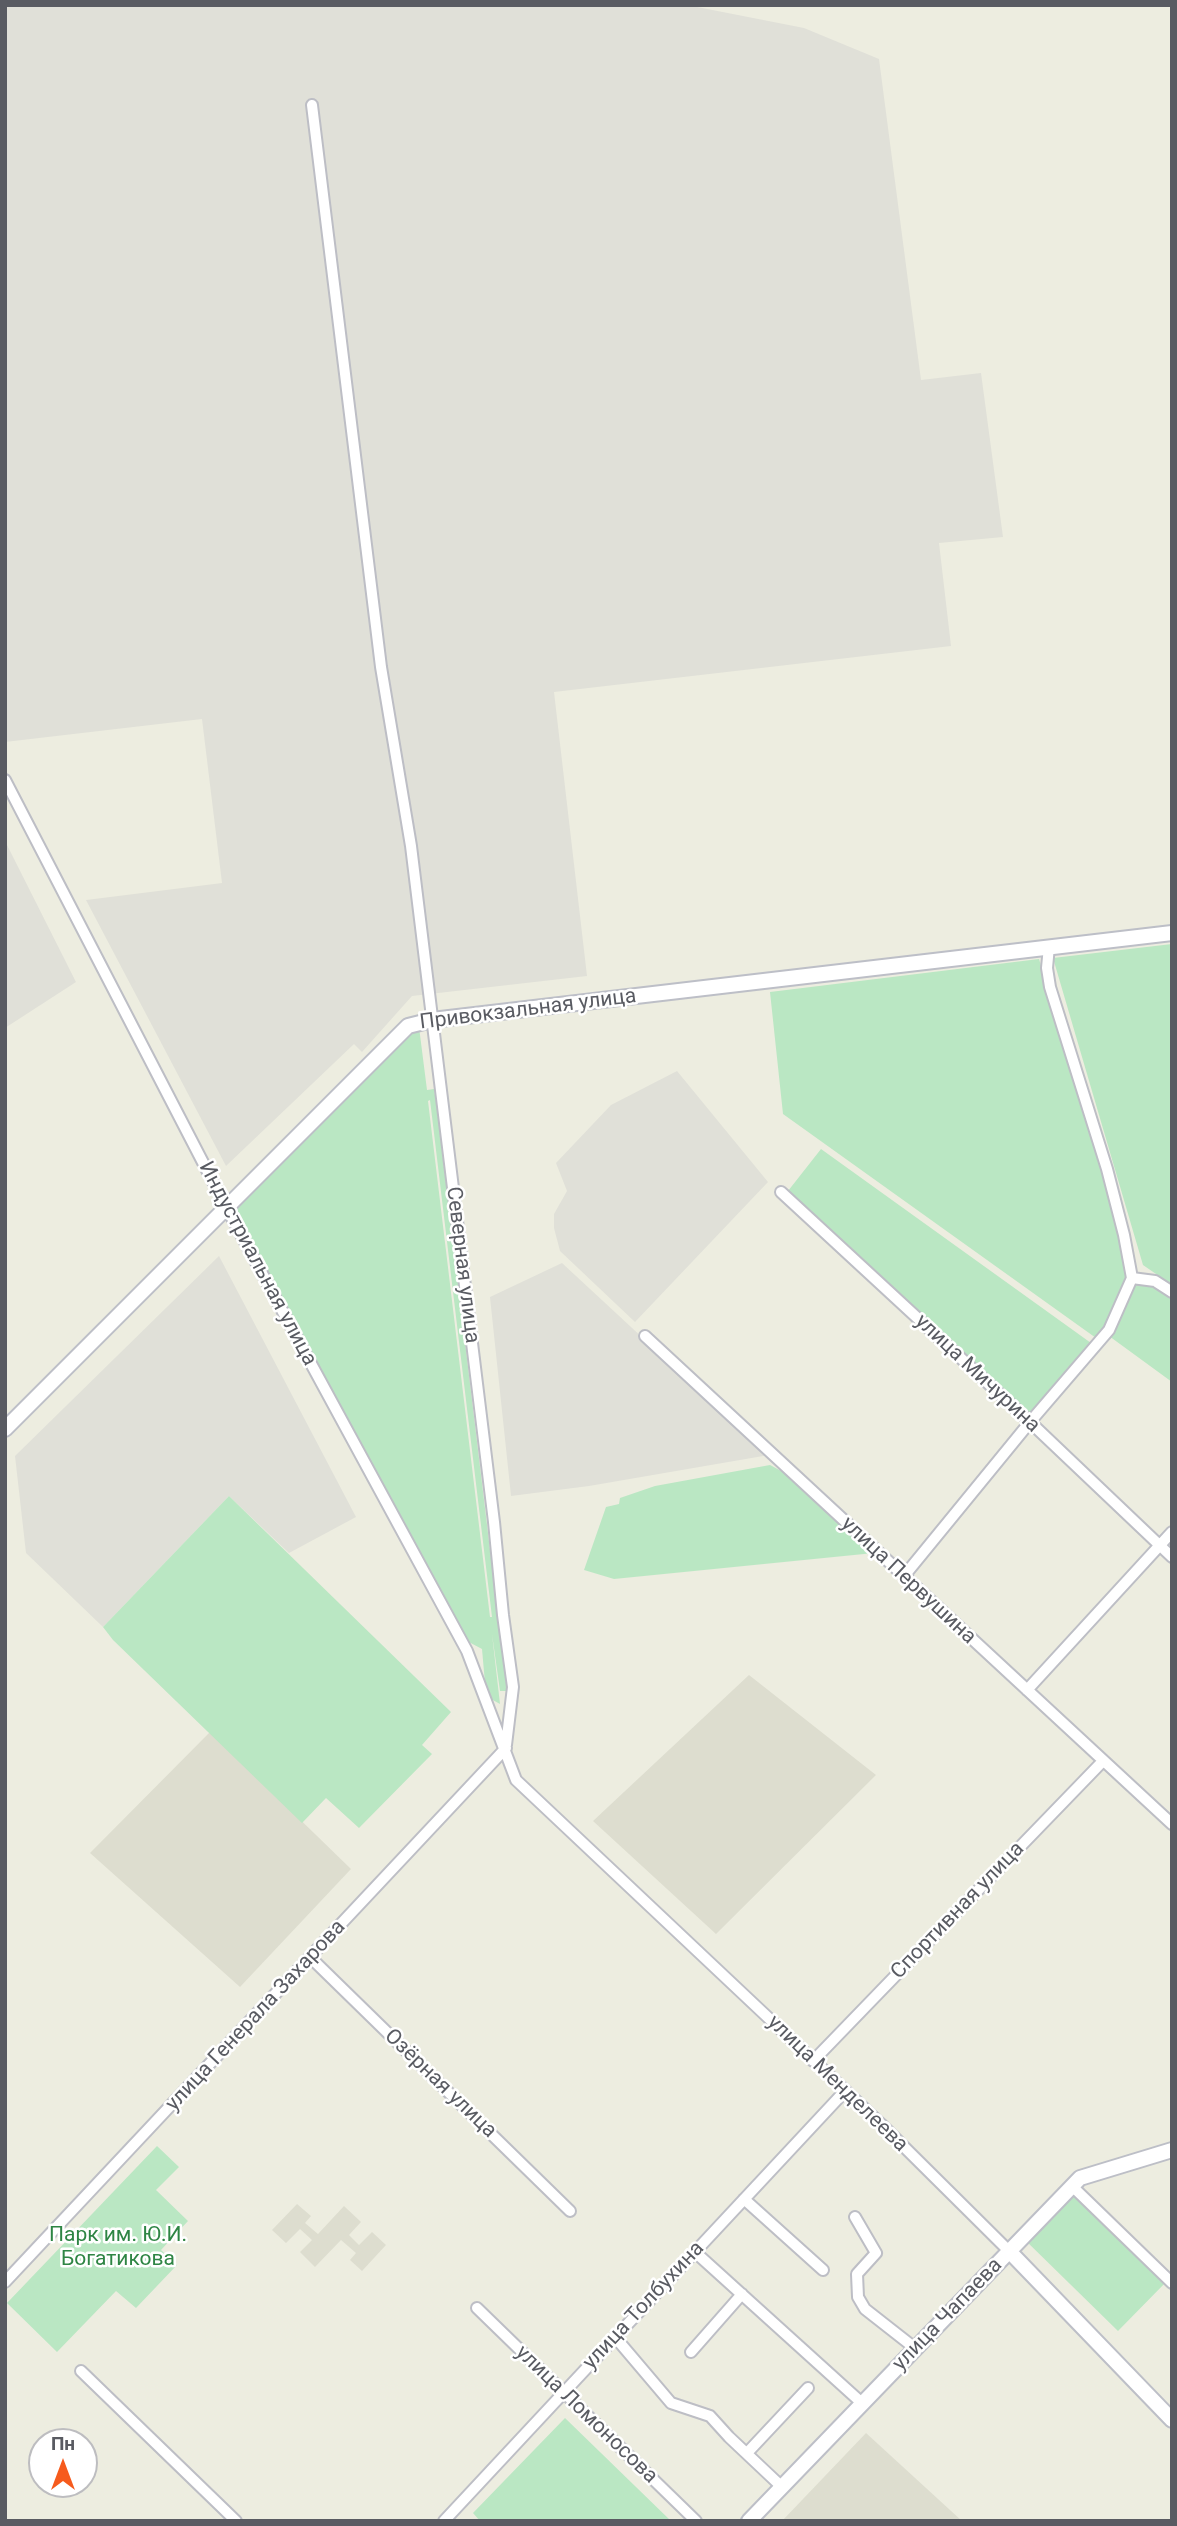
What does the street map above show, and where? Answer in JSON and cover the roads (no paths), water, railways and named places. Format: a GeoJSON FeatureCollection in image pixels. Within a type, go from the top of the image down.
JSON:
{"type":"FeatureCollection","features":[{"type":"Feature","properties":{"kind":"main road","name":"Привокзальная улица"},"geometry":{"type":"LineString","coordinates":[[5,1429],[408,1026],[432,1020],[1172,933]]}},
{"type":"Feature","properties":{"kind":"main road","name":"улица Чапаева"},"geometry":{"type":"LineString","coordinates":[[749,2521],[1080,2178],[1172,2150]]}},
{"type":"Feature","properties":{"kind":"main road","name":"улица Менделеева"},"geometry":{"type":"LineString","coordinates":[[1010,2252],[1172,2420]]}},
{"type":"Feature","properties":{"kind":"street","name":"Северная улица"},"geometry":{"type":"LineString","coordinates":[[312,105],[379,654],[402,782],[513,1687],[506,1748]]}},
{"type":"Feature","properties":{"kind":"street","name":"Индустриальная улица"},"geometry":{"type":"LineString","coordinates":[[5,780],[226,1207],[467,1651],[506,1748]]}},
{"type":"Feature","properties":{"kind":"street"},"geometry":{"type":"LineString","coordinates":[[904,1576],[1108,1330],[1132,1278],[1107,1169],[1050,987],[1047,968],[1049,946]]}},
{"type":"Feature","properties":{"kind":"street","name":"улица Мичурина"},"geometry":{"type":"LineString","coordinates":[[781,1192],[1172,1557]]}},
{"type":"Feature","properties":{"kind":"street"},"geometry":{"type":"LineString","coordinates":[[1132,1278],[1155,1281],[1172,1292]]}},
{"type":"Feature","properties":{"kind":"street","name":"улица Первушина"},"geometry":{"type":"LineString","coordinates":[[645,1336],[1172,1824]]}},
{"type":"Feature","properties":{"kind":"street"},"geometry":{"type":"LineString","coordinates":[[1027,1690],[1172,1532]]}},
{"type":"Feature","properties":{"kind":"street","name":"улица Генерала Захарова"},"geometry":{"type":"LineString","coordinates":[[5,2282],[506,1748]]}},
{"type":"Feature","properties":{"kind":"street","name":"улица Менделеева"},"geometry":{"type":"LineString","coordinates":[[506,1748],[516,1780],[845,2091],[1010,2252]]}},
{"type":"Feature","properties":{"kind":"street","name":"Спортивная улица"},"geometry":{"type":"LineString","coordinates":[[813,2061],[1103,1761]]}},
{"type":"Feature","properties":{"kind":"street","name":"Озёрная улица"},"geometry":{"type":"LineString","coordinates":[[311,1958],[570,2211]]}},
{"type":"Feature","properties":{"kind":"street","name":"улица Толбухина"},"geometry":{"type":"LineString","coordinates":[[449,2519],[845,2091]]}},
{"type":"Feature","properties":{"kind":"street"},"geometry":{"type":"LineString","coordinates":[[1073,2187],[1172,2283]]}},
{"type":"Feature","properties":{"kind":"street"},"geometry":{"type":"LineString","coordinates":[[744,2199],[822,2270]]}},
{"type":"Feature","properties":{"kind":"street"},"geometry":{"type":"LineString","coordinates":[[855,2217],[876,2253],[857,2274],[858,2297],[865,2309],[916,2349]]}},
{"type":"Feature","properties":{"kind":"street"},"geometry":{"type":"LineString","coordinates":[[695,2252],[863,2404]]}},
{"type":"Feature","properties":{"kind":"street"},"geometry":{"type":"LineString","coordinates":[[691,2352],[742,2294]]}},
{"type":"Feature","properties":{"kind":"street","name":"улица Ломоносова"},"geometry":{"type":"LineString","coordinates":[[477,2308],[696,2521]]}},
{"type":"Feature","properties":{"kind":"street"},"geometry":{"type":"LineString","coordinates":[[615,2337],[671,2403],[710,2416],[782,2487]]}},
{"type":"Feature","properties":{"kind":"street"},"geometry":{"type":"LineString","coordinates":[[81,2371],[236,2521]]}},
{"type":"Feature","properties":{"kind":"street"},"geometry":{"type":"LineString","coordinates":[[747,2453],[808,2388]]}},
{"type":"Feature","properties":{"kind":"park label","name":"Парк им. Ю.И. Богатикова"},"geometry":{"type":"Point","coordinates":[118,2248]}}]}
